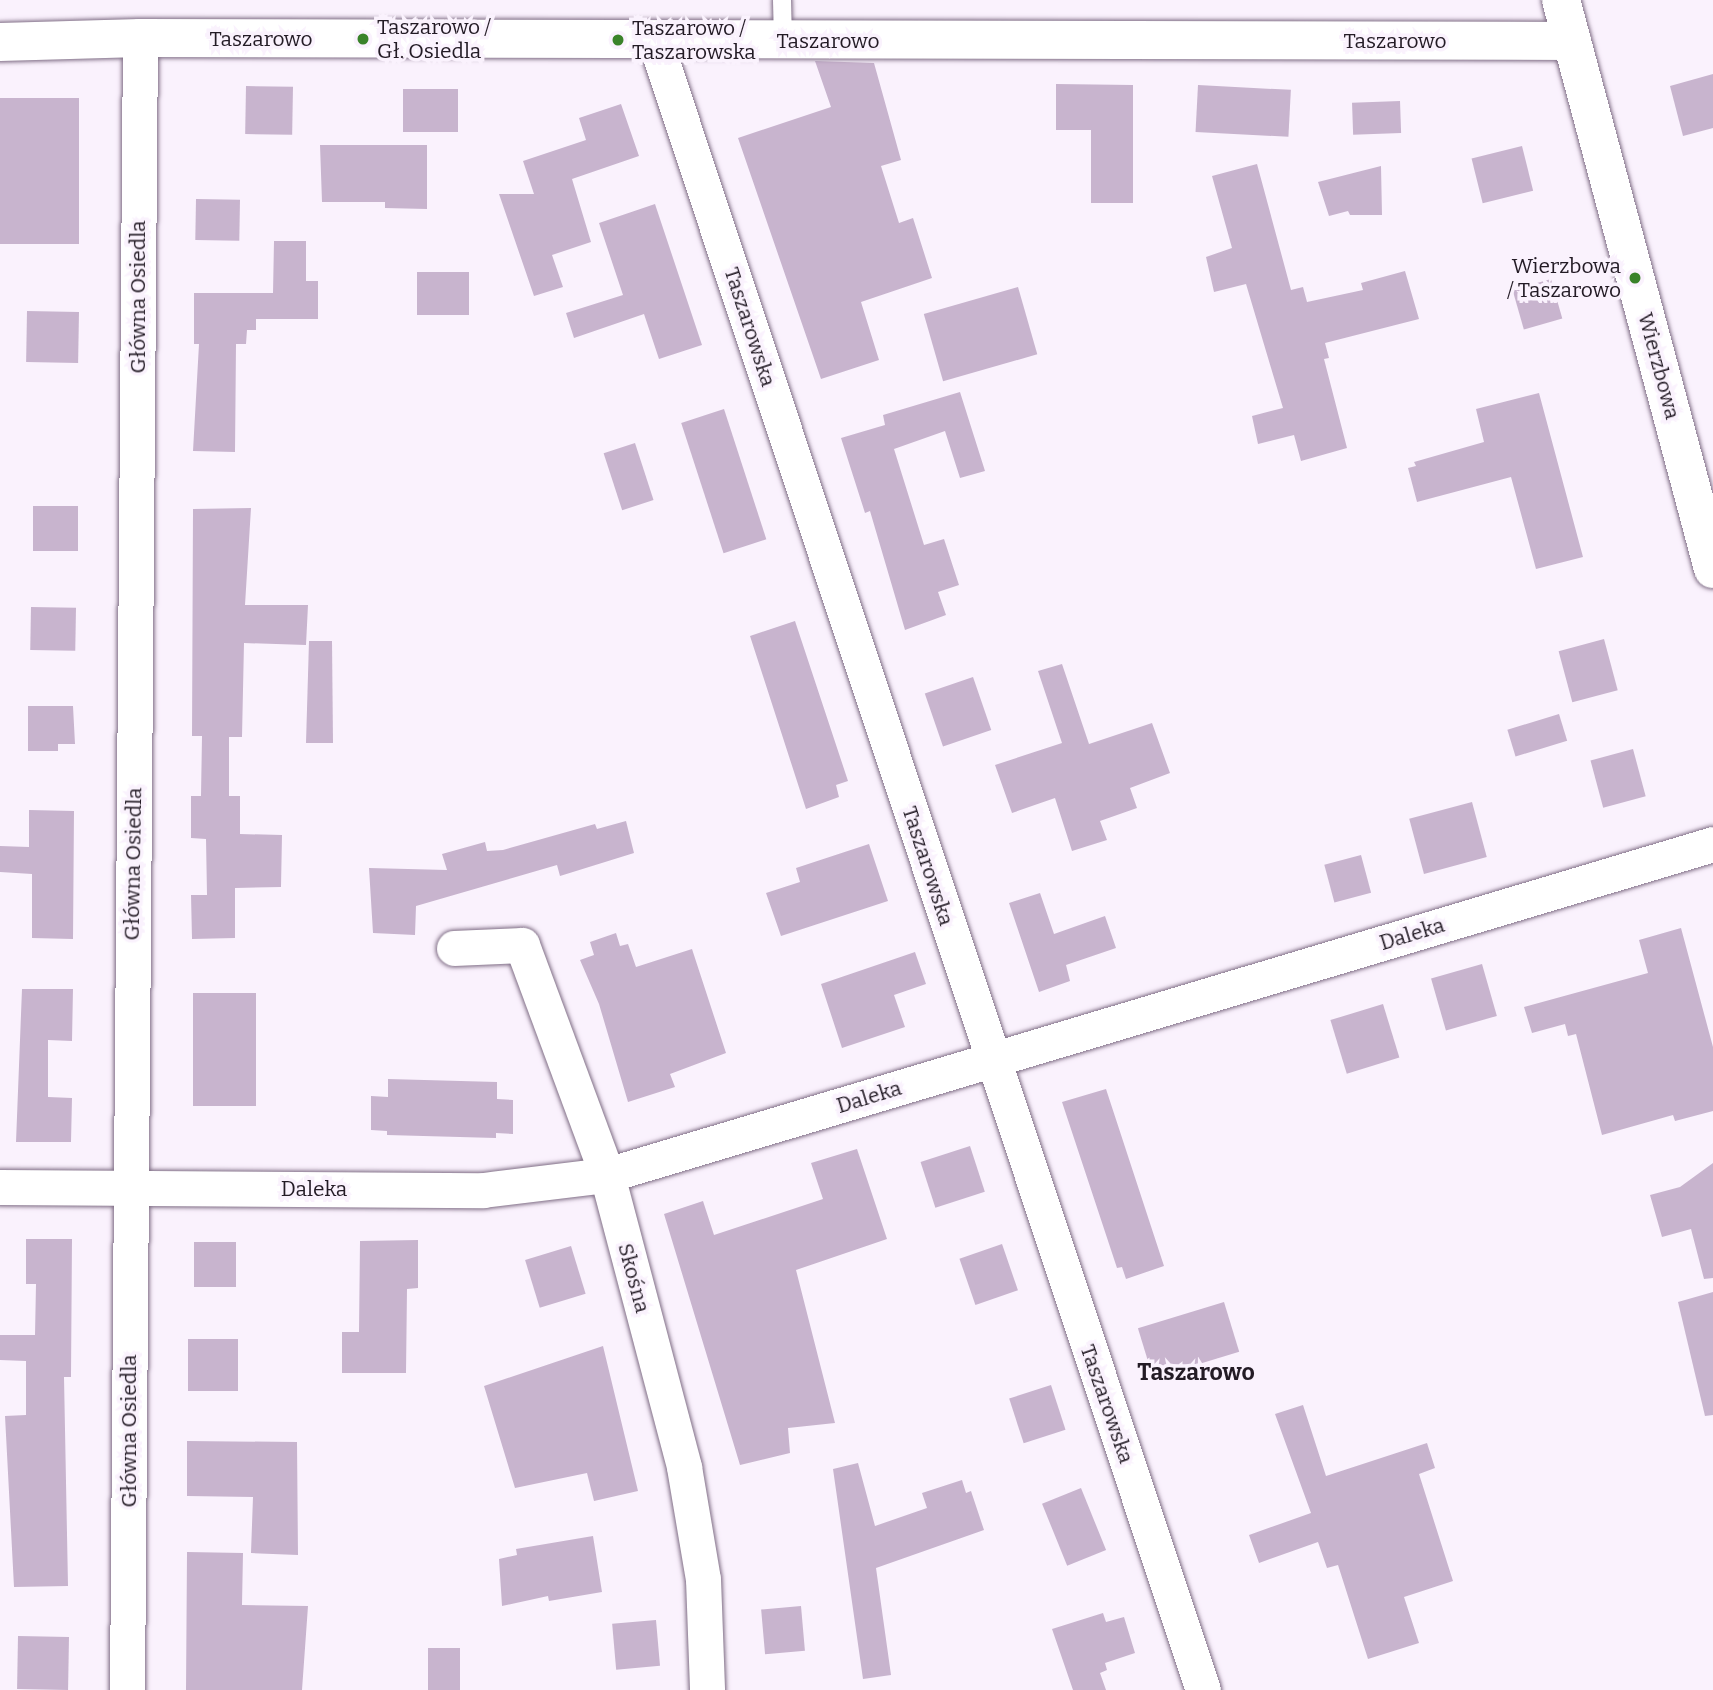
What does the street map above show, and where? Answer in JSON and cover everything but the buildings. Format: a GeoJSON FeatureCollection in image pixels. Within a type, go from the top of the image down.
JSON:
{"type":"FeatureCollection","features":[{"type":"Feature","properties":{"kind":"street","name":"Wierzbowa"},"geometry":{"type":"LineString","coordinates":[[1561,0],[1713,569]]}},
{"type":"Feature","properties":{"kind":"street","name":"Taszarowo"},"geometry":{"type":"LineString","coordinates":[[0,42],[141,38],[1572,41]]}},
{"type":"Feature","properties":{"kind":"street","name":"Główna Osiedla"},"geometry":{"type":"LineString","coordinates":[[127,1690],[141,38]]}},
{"type":"Feature","properties":{"kind":"street","name":"Taszarowska"},"geometry":{"type":"LineString","coordinates":[[655,41],[1203,1690]]}},
{"type":"Feature","properties":{"kind":"street","name":"Daleka"},"geometry":{"type":"LineString","coordinates":[[0,1187],[483,1190],[607,1175],[1713,844]]}},
{"type":"Feature","properties":{"kind":"street","name":"Skośna"},"geometry":{"type":"LineString","coordinates":[[454,948],[522,945],[607,1175],[684,1466],[703,1578],[707,1690]]}},
{"type":"Feature","properties":{"kind":"lane"},"geometry":{"type":"LineString","coordinates":[[782,0],[783,41]]}},
{"type":"Feature","properties":{"kind":"place","name":"Taszarowo / Gł. Osiedla"},"geometry":{"type":"Point","coordinates":[363,39]}},
{"type":"Feature","properties":{"kind":"place","name":"Taszarowo / Taszarowska"},"geometry":{"type":"Point","coordinates":[618,40]}},
{"type":"Feature","properties":{"kind":"place","name":"Wierzbowa / Taszarowo"},"geometry":{"type":"Point","coordinates":[1635,278]}},
{"type":"Feature","properties":{"kind":"district","name":"Taszarowo"},"geometry":{"type":"Point","coordinates":[1196,1372]}}]}
